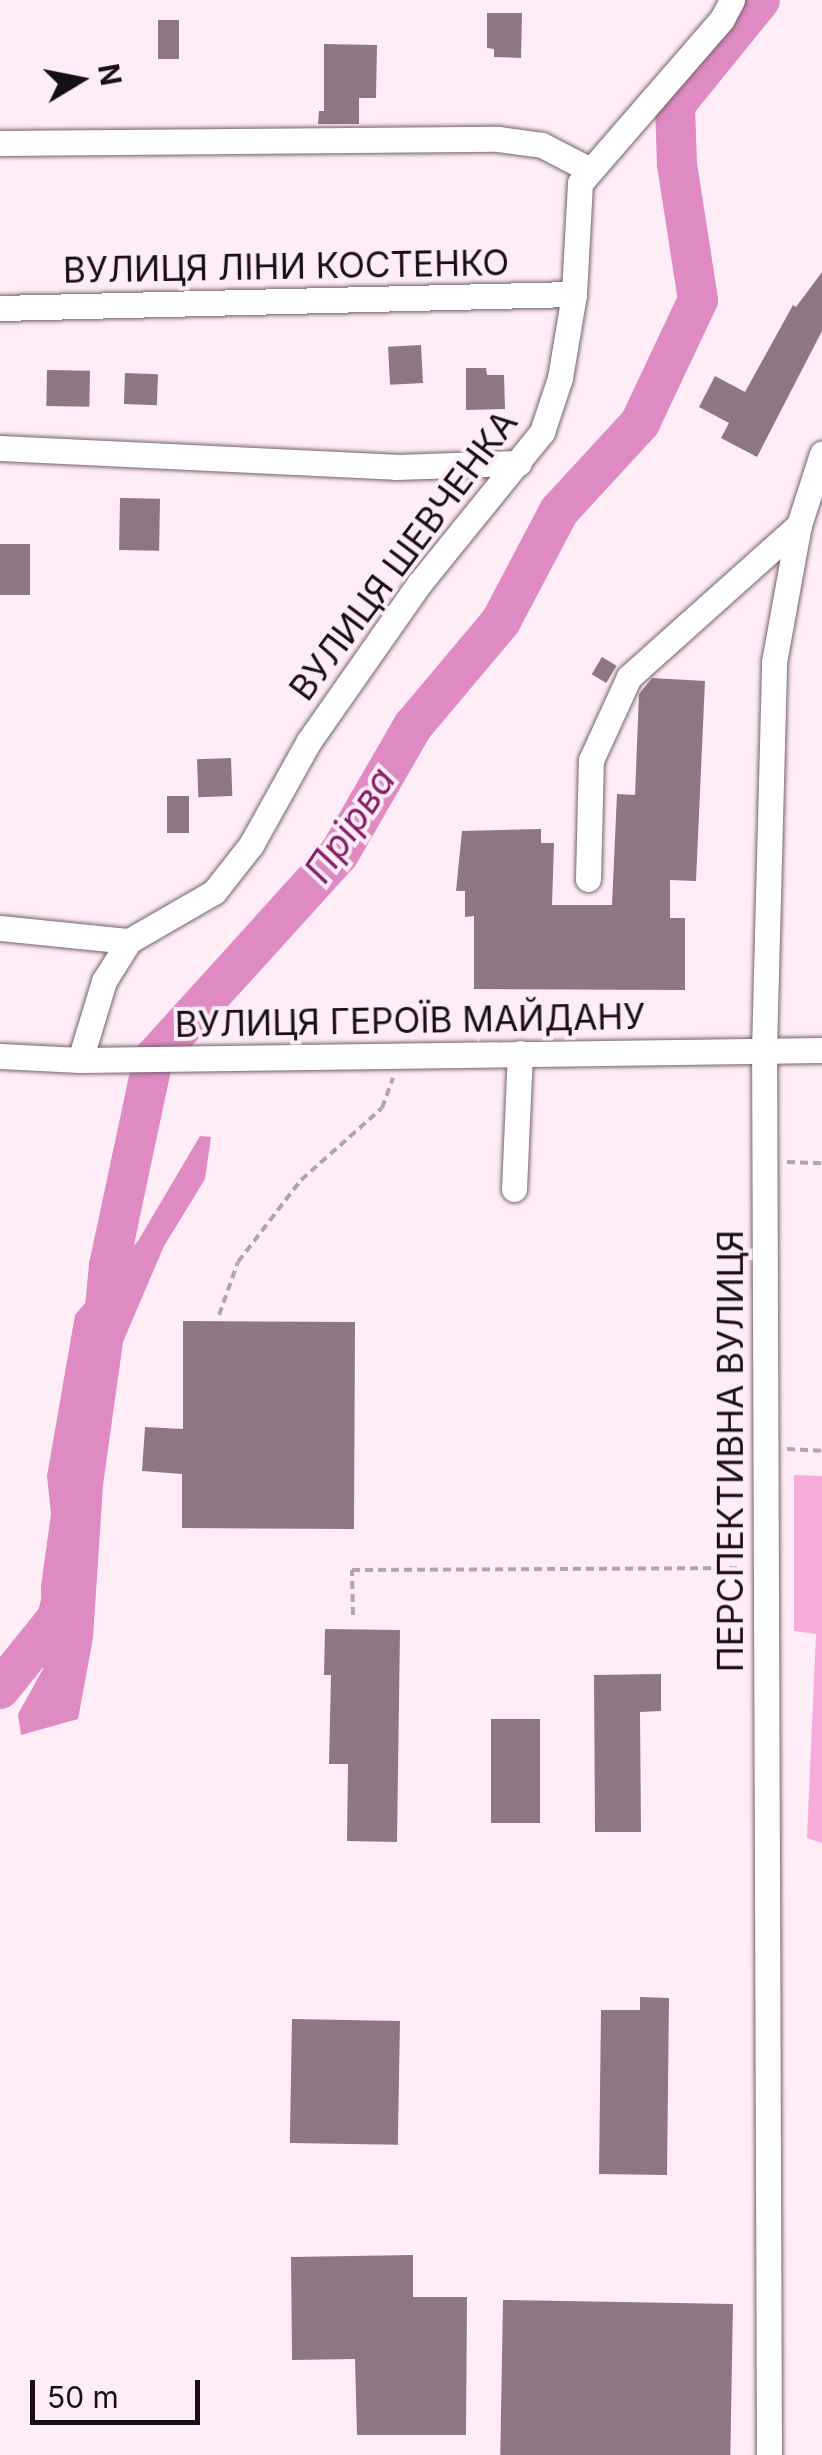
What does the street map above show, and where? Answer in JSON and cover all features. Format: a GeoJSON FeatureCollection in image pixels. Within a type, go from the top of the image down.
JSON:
{"type":"FeatureCollection","features":[{"type":"Feature","properties":{"kind":"street","name":"ВУЛИЦЯ ШЕВЧЕНКА"},"geometry":{"type":"LineString","coordinates":[[80,1060],[104,980],[129,941],[214,892],[251,845],[309,741],[418,584],[542,432],[560,378],[574,294],[580,184],[722,20],[732,0]]}},
{"type":"Feature","properties":{"kind":"street"},"geometry":{"type":"LineString","coordinates":[[0,143],[498,139],[542,145],[590,170]]}},
{"type":"Feature","properties":{"kind":"street","name":"ВУЛИЦЯ ЛІНИ КОСТЕНКО"},"geometry":{"type":"LineString","coordinates":[[0,308],[574,294]]}},
{"type":"Feature","properties":{"kind":"street"},"geometry":{"type":"LineString","coordinates":[[0,448],[396,467],[519,463]]}},
{"type":"Feature","properties":{"kind":"street","name":"ПЕРСПЕКТИВНА ВУЛИЦЯ"},"geometry":{"type":"LineString","coordinates":[[769,2455],[764,1050],[774,662],[799,525],[822,454]]}},
{"type":"Feature","properties":{"kind":"street"},"geometry":{"type":"LineString","coordinates":[[588,879],[591,760],[629,677],[799,525]]}},
{"type":"Feature","properties":{"kind":"street"},"geometry":{"type":"LineString","coordinates":[[0,928],[129,941]]}},
{"type":"Feature","properties":{"kind":"street","name":"ВУЛИЦЯ ГЕРОЇВ МАЙДАНУ"},"geometry":{"type":"LineString","coordinates":[[0,1056],[80,1060],[822,1050]]}},
{"type":"Feature","properties":{"kind":"street"},"geometry":{"type":"LineString","coordinates":[[514,1188],[520,1053]]}},
{"type":"Feature","properties":{"kind":"path"},"geometry":{"type":"LineString","coordinates":[[218,1315],[238,1262],[301,1180],[382,1108],[401,1055]]}},
{"type":"Feature","properties":{"kind":"path"},"geometry":{"type":"LineString","coordinates":[[764,1162],[822,1163]]}},
{"type":"Feature","properties":{"kind":"path"},"geometry":{"type":"LineString","coordinates":[[765,1448],[822,1451]]}},
{"type":"Feature","properties":{"kind":"path"},"geometry":{"type":"LineString","coordinates":[[352,1614],[352,1570],[766,1568]]}},
{"type":"Feature","properties":{"kind":"shaded area"},"geometry":{"type":"Polygon","coordinates":[[[200,1136],[211,1137],[205,1179],[164,1246],[123,1342],[103,1485],[93,1638],[78,1719],[21,1735],[18,1714],[43,1669],[41,1586],[51,1514],[47,1476],[75,1315],[138,1241],[200,1136]]]}},
{"type":"Feature","properties":{"kind":"shaded area"},"geometry":{"type":"Polygon","coordinates":[[[794,1475],[822,1476],[822,1843],[807,1838],[816,1634],[794,1631],[794,1475]]]}},
{"type":"Feature","properties":{"kind":"building"},"geometry":{"type":"Polygon","coordinates":[[[487,13],[522,13],[521,58],[494,57],[494,49],[487,48],[487,13]]]}},
{"type":"Feature","properties":{"kind":"building"},"geometry":{"type":"Polygon","coordinates":[[[158,20],[179,20],[179,59],[158,59],[158,20]]]}},
{"type":"Feature","properties":{"kind":"building"},"geometry":{"type":"Polygon","coordinates":[[[324,44],[377,45],[376,98],[359,98],[359,124],[318,124],[319,111],[324,111],[324,44]]]}},
{"type":"Feature","properties":{"kind":"building"},"geometry":{"type":"Polygon","coordinates":[[[822,272],[822,331],[757,457],[721,438],[729,423],[699,407],[715,376],[745,392],[793,305],[796,307],[822,272]]]}},
{"type":"Feature","properties":{"kind":"building"},"geometry":{"type":"Polygon","coordinates":[[[421,345],[423,383],[390,385],[388,347],[421,345]]]}},
{"type":"Feature","properties":{"kind":"building"},"geometry":{"type":"Polygon","coordinates":[[[466,368],[486,368],[487,375],[504,375],[505,409],[466,410],[466,368]]]}},
{"type":"Feature","properties":{"kind":"building"},"geometry":{"type":"Polygon","coordinates":[[[47,370],[90,371],[89,407],[46,406],[47,370]]]}},
{"type":"Feature","properties":{"kind":"building"},"geometry":{"type":"Polygon","coordinates":[[[125,373],[158,374],[157,405],[124,404],[125,373]]]}},
{"type":"Feature","properties":{"kind":"building"},"geometry":{"type":"Polygon","coordinates":[[[120,498],[160,499],[159,551],[119,550],[120,498]]]}},
{"type":"Feature","properties":{"kind":"building"},"geometry":{"type":"Polygon","coordinates":[[[0,544],[30,544],[30,595],[0,595],[0,544]]]}},
{"type":"Feature","properties":{"kind":"building"},"geometry":{"type":"Polygon","coordinates":[[[602,657],[617,666],[606,683],[592,674],[602,657]]]}},
{"type":"Feature","properties":{"kind":"building"},"geometry":{"type":"Polygon","coordinates":[[[652,678],[705,681],[696,881],[670,880],[670,918],[685,918],[685,990],[474,989],[474,916],[465,917],[465,891],[456,891],[462,831],[541,829],[541,843],[554,843],[552,905],[612,905],[617,794],[635,795],[639,694],[652,678]]]}},
{"type":"Feature","properties":{"kind":"building"},"geometry":{"type":"Polygon","coordinates":[[[231,758],[232,796],[198,797],[197,759],[231,758]]]}},
{"type":"Feature","properties":{"kind":"building"},"geometry":{"type":"Polygon","coordinates":[[[167,796],[189,796],[189,833],[167,833],[167,796]]]}},
{"type":"Feature","properties":{"kind":"building"},"geometry":{"type":"Polygon","coordinates":[[[183,1321],[355,1322],[354,1529],[182,1528],[182,1474],[142,1471],[145,1427],[183,1429],[183,1321]]]}},
{"type":"Feature","properties":{"kind":"building"},"geometry":{"type":"Polygon","coordinates":[[[325,1629],[400,1630],[397,1842],[347,1841],[348,1764],[329,1764],[331,1675],[324,1675],[325,1629]]]}},
{"type":"Feature","properties":{"kind":"building"},"geometry":{"type":"Polygon","coordinates":[[[661,1674],[661,1711],[640,1712],[641,1832],[595,1832],[594,1675],[661,1674]]]}},
{"type":"Feature","properties":{"kind":"building"},"geometry":{"type":"Polygon","coordinates":[[[491,1719],[540,1719],[540,1823],[491,1823],[491,1719]]]}},
{"type":"Feature","properties":{"kind":"building"},"geometry":{"type":"Polygon","coordinates":[[[640,1997],[669,1998],[667,2175],[599,2174],[601,2010],[640,2010],[640,1997]]]}},
{"type":"Feature","properties":{"kind":"building"},"geometry":{"type":"Polygon","coordinates":[[[292,2019],[400,2021],[398,2145],[290,2143],[292,2019]]]}},
{"type":"Feature","properties":{"kind":"building"},"geometry":{"type":"Polygon","coordinates":[[[413,2255],[413,2297],[467,2297],[466,2435],[357,2435],[355,2359],[292,2360],[291,2257],[413,2255]]]}},
{"type":"Feature","properties":{"kind":"building"},"geometry":{"type":"Polygon","coordinates":[[[503,2300],[733,2304],[730,2455],[500,2455],[503,2300]]]}},
{"type":"Feature","properties":{"kind":"waterway","name":"Прірва"},"geometry":{"type":"LineString","coordinates":[[103,1329],[109,1266],[153,1059],[339,854],[413,726],[501,621],[559,511],[640,423],[698,300],[677,165],[675,105],[760,0]]}},
{"type":"Feature","properties":{"kind":"waterway","name":"Прірва"},"geometry":{"type":"LineString","coordinates":[[0,1689],[57,1618],[64,1589]]}}]}
